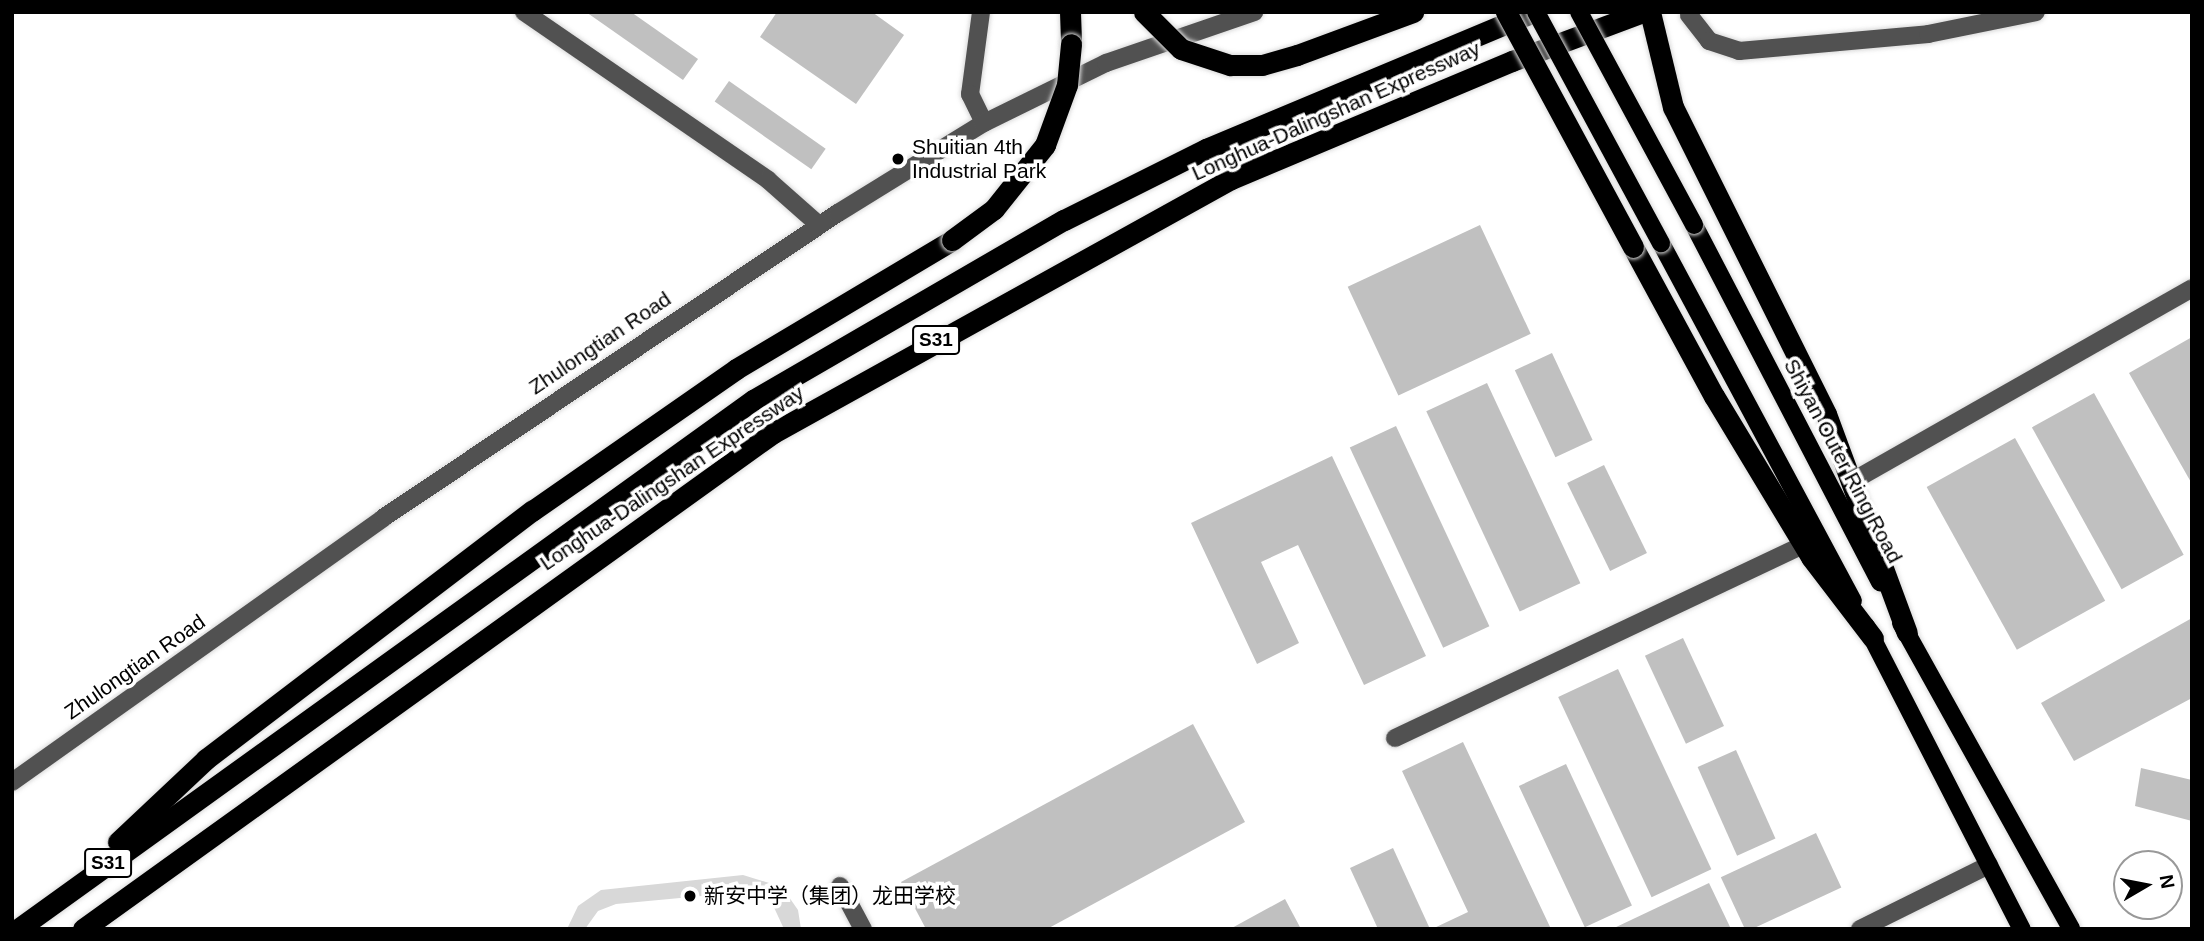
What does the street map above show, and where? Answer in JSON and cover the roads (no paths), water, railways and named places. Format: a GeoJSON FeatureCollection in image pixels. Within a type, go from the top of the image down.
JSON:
{"type":"FeatureCollection","features":[{"type":"Feature","properties":{"kind":"highway"},"geometry":{"type":"LineString","coordinates":[[51,904],[183,781],[254,724],[638,436],[736,369],[951,240],[994,209],[1045,145],[1067,85],[1071,44],[1070,12]]}},
{"type":"Feature","properties":{"kind":"highway"},"geometry":{"type":"LineString","coordinates":[[1144,12],[1181,49],[1205,60],[1241,65],[1297,55],[1413,12]]}},
{"type":"Feature","properties":{"kind":"highway"},"geometry":{"type":"LineString","coordinates":[[1506,12],[1714,397],[1804,545],[1873,638]]}},
{"type":"Feature","properties":{"kind":"highway","name":"Longhua-Dalingshan Expressway"},"geometry":{"type":"LineString","coordinates":[[18,929],[753,400],[871,329],[1064,220],[1206,149],[1535,12]]}},
{"type":"Feature","properties":{"kind":"highway"},"geometry":{"type":"LineString","coordinates":[[1642,13],[1673,107],[1826,414],[1907,633]]}},
{"type":"Feature","properties":{"kind":"highway","name":"Longhua-Dalingshan Expressway"},"geometry":{"type":"LineString","coordinates":[[83,929],[773,433],[892,364],[1231,179],[1642,13]]}},
{"type":"Feature","properties":{"kind":"main road"},"geometry":{"type":"LineString","coordinates":[[1535,12],[1873,638],[2022,929]]}},
{"type":"Feature","properties":{"kind":"main road","name":"Shiyan Outer Ring Road"},"geometry":{"type":"LineString","coordinates":[[1579,12],[1694,225],[1907,633],[2071,929]]}},
{"type":"Feature","properties":{"kind":"street"},"geometry":{"type":"LineString","coordinates":[[524,12],[768,180],[819,225]]}},
{"type":"Feature","properties":{"kind":"street"},"geometry":{"type":"LineString","coordinates":[[981,12],[970,94],[984,124]]}},
{"type":"Feature","properties":{"kind":"street","name":"Zhulongtian Road"},"geometry":{"type":"LineString","coordinates":[[12,782],[383,518],[819,225],[984,124],[1106,62],[1254,12]]}},
{"type":"Feature","properties":{"kind":"street"},"geometry":{"type":"LineString","coordinates":[[1689,15],[1709,41],[1739,51],[1928,34],[2036,12]]}},
{"type":"Feature","properties":{"kind":"street"},"geometry":{"type":"LineString","coordinates":[[1851,482],[2192,288]]}},
{"type":"Feature","properties":{"kind":"street"},"geometry":{"type":"LineString","coordinates":[[1395,738],[1804,545]]}},
{"type":"Feature","properties":{"kind":"street"},"geometry":{"type":"LineString","coordinates":[[1860,929],[1989,865]]}},
{"type":"Feature","properties":{"kind":"street"},"geometry":{"type":"LineString","coordinates":[[840,886],[863,929]]}},
{"type":"Feature","properties":{"kind":"place","name":"Shuitian 4th Industrial Park"},"geometry":{"type":"Point","coordinates":[898,159]}},
{"type":"Feature","properties":{"kind":"place","name":"新安中学（集团）龙田学校"},"geometry":{"type":"Point","coordinates":[690,896]}}]}
